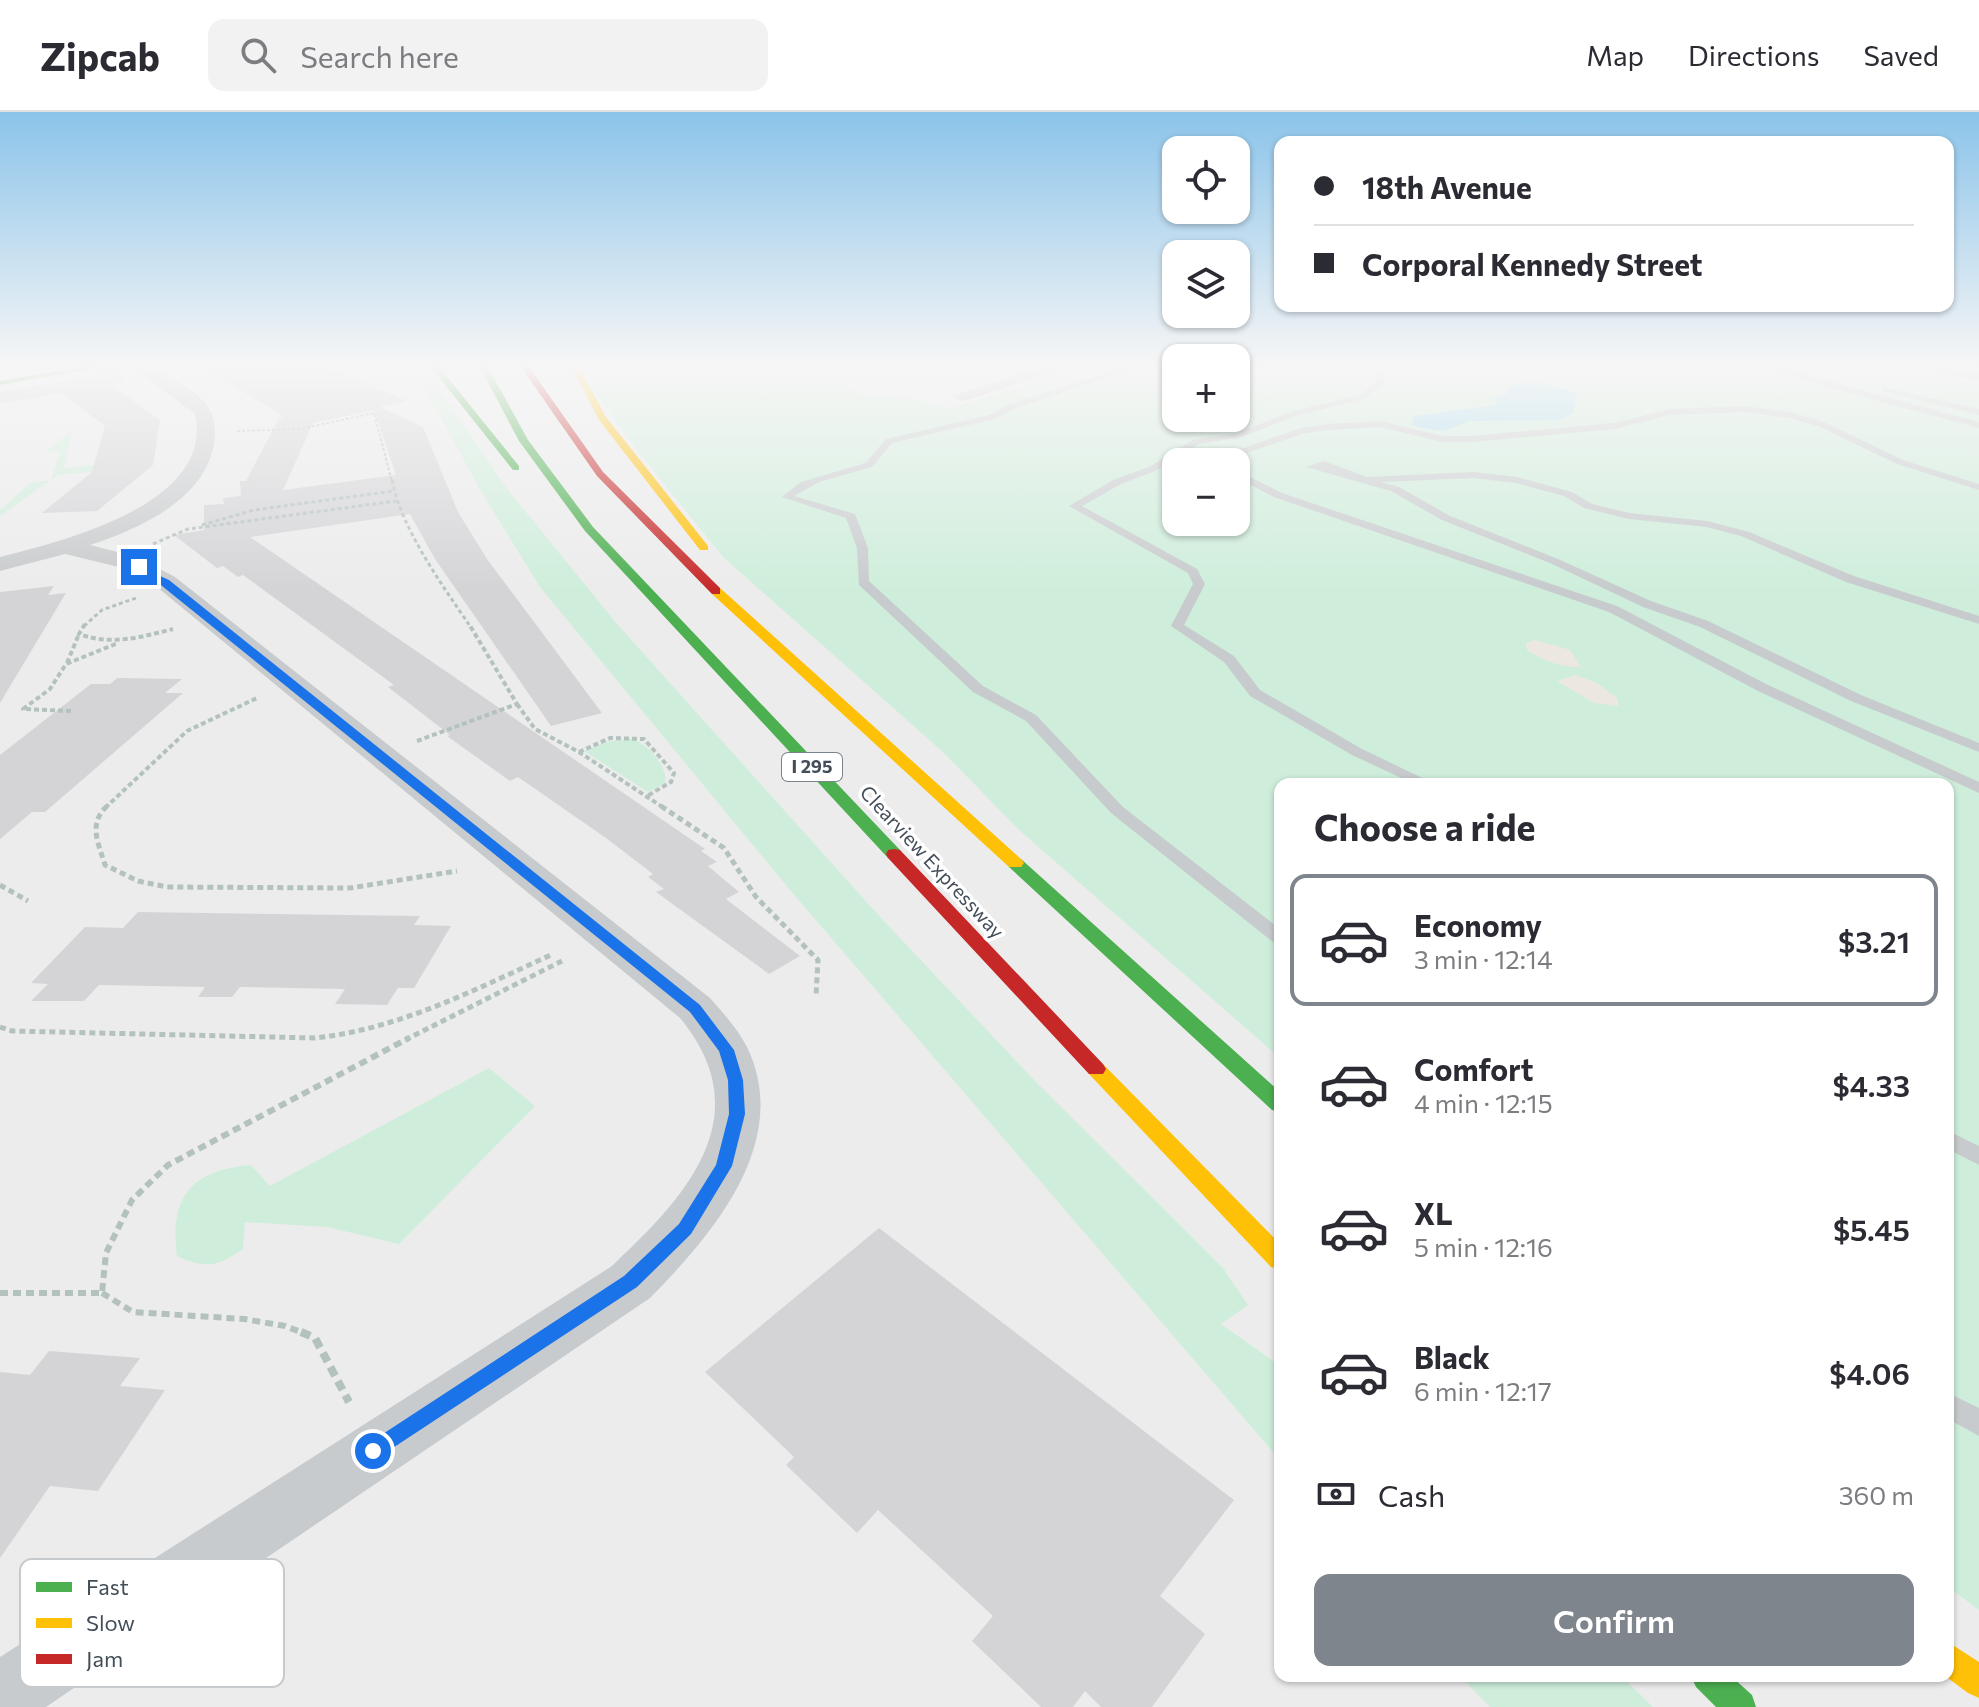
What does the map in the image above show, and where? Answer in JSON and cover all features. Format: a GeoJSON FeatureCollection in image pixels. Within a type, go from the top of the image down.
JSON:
{"type":"FeatureCollection","features":[{"type":"Feature","properties":{"kind":"main road"},"geometry":{"type":"LineString","coordinates":[[495,441],[525,479]]}},
{"type":"Feature","properties":{"kind":"main road","name":"Clearview Expressway"},"geometry":{"type":"LineString","coordinates":[[524,441],[589,529],[1168,1146],[1274,1254]]}},
{"type":"Feature","properties":{"kind":"main road"},"geometry":{"type":"LineString","coordinates":[[576,441],[643,520],[937,794],[1274,1099]]}},
{"type":"Feature","properties":{"kind":"main road"},"geometry":{"type":"LineString","coordinates":[[621,441],[724,571],[937,794]]}},
{"type":"Feature","properties":{"kind":"main road"},"geometry":{"type":"LineString","coordinates":[[564,527],[614,582],[1168,1146]]}},
{"type":"Feature","properties":{"kind":"main road"},"geometry":{"type":"LineString","coordinates":[[1954,1663],[1979,1682]]}},
{"type":"Feature","properties":{"kind":"main road"},"geometry":{"type":"LineString","coordinates":[[1713,1682],[1740,1707]]}},
{"type":"Feature","properties":{"kind":"street"},"geometry":{"type":"LineString","coordinates":[[0,564],[67,547],[132,520],[169,497],[194,471],[205,449],[205,441]]}},
{"type":"Feature","properties":{"kind":"street"},"geometry":{"type":"LineString","coordinates":[[67,547],[128,562],[166,582],[695,1008],[726,1050],[736,1080],[737,1114],[724,1166],[685,1229],[631,1282],[210,1559]]}},
{"type":"Feature","properties":{"kind":"street"},"geometry":{"type":"LineString","coordinates":[[0,1697],[20,1684]]}},
{"type":"Feature","properties":{"kind":"lane"},"geometry":{"type":"LineString","coordinates":[[889,441],[872,464],[817,480],[787,497],[851,516],[866,568],[863,582],[897,610],[978,689],[1031,718],[1117,810],[1274,933]]}},
{"type":"Feature","properties":{"kind":"lane"},"geometry":{"type":"LineString","coordinates":[[1199,441],[1152,469],[1117,482],[1074,506],[1193,571],[1199,584],[1177,626],[1229,659],[1255,693],[1357,752],[1414,778]]}},
{"type":"Feature","properties":{"kind":"lane"},"geometry":{"type":"LineString","coordinates":[[1250,449],[1271,441]]}},
{"type":"Feature","properties":{"kind":"lane"},"geometry":{"type":"LineString","coordinates":[[1857,441],[1900,462],[1979,487]]}},
{"type":"Feature","properties":{"kind":"lane"},"geometry":{"type":"LineString","coordinates":[[1979,620],[1850,579],[1745,534],[1707,524],[1629,516],[1588,506],[1568,494],[1517,480],[1473,475],[1358,479],[1395,489],[1446,518],[1704,624],[1856,698],[1979,748]]}},
{"type":"Feature","properties":{"kind":"lane"},"geometry":{"type":"LineString","coordinates":[[1250,480],[1278,495],[1613,609],[1763,688],[1979,788]]}},
{"type":"Feature","properties":{"kind":"lane"},"geometry":{"type":"LineString","coordinates":[[1954,1142],[1979,1156]]}},
{"type":"Feature","properties":{"kind":"lane"},"geometry":{"type":"LineString","coordinates":[[1954,1408],[1979,1423]]}},
{"type":"Feature","properties":{"kind":"path"},"geometry":{"type":"LineString","coordinates":[[384,441],[396,501],[447,593],[483,644],[535,729],[579,752],[724,848],[756,897],[791,929],[818,960],[816,996]]}},
{"type":"Feature","properties":{"kind":"path"},"geometry":{"type":"LineString","coordinates":[[150,545],[226,518],[393,491]]}},
{"type":"Feature","properties":{"kind":"path"},"geometry":{"type":"LineString","coordinates":[[370,494],[379,498],[373,504]]}},
{"type":"Feature","properties":{"kind":"path"},"geometry":{"type":"LineString","coordinates":[[173,526],[188,529],[396,501]]}},
{"type":"Feature","properties":{"kind":"path"},"geometry":{"type":"LineString","coordinates":[[226,518],[236,523]]}},
{"type":"Feature","properties":{"kind":"path"},"geometry":{"type":"LineString","coordinates":[[71,711],[23,709],[50,689],[66,664],[85,621],[106,607],[136,598]]}},
{"type":"Feature","properties":{"kind":"path"},"geometry":{"type":"LineString","coordinates":[[66,664],[118,643],[173,629]]}},
{"type":"Feature","properties":{"kind":"path"},"geometry":{"type":"LineString","coordinates":[[79,634],[97,643],[118,643]]}},
{"type":"Feature","properties":{"kind":"path"},"geometry":{"type":"LineString","coordinates":[[257,698],[187,731],[98,815],[94,828],[105,865],[138,881],[167,887],[379,888],[418,882],[457,871]]}},
{"type":"Feature","properties":{"kind":"path"},"geometry":{"type":"LineString","coordinates":[[417,741],[517,704]]}},
{"type":"Feature","properties":{"kind":"path"},"geometry":{"type":"LineString","coordinates":[[579,752],[599,741],[619,737],[644,739],[674,773],[671,782],[646,796]]}},
{"type":"Feature","properties":{"kind":"path"},"geometry":{"type":"LineString","coordinates":[[0,885],[28,901]]}},
{"type":"Feature","properties":{"kind":"path"},"geometry":{"type":"LineString","coordinates":[[0,1027],[12,1031],[315,1038],[360,1033],[446,1003],[553,954]]}},
{"type":"Feature","properties":{"kind":"path"},"geometry":{"type":"LineString","coordinates":[[102,1293],[106,1253],[132,1200],[168,1165],[296,1095],[562,961]]}},
{"type":"Feature","properties":{"kind":"path"},"geometry":{"type":"LineString","coordinates":[[0,1293],[102,1293],[133,1312],[244,1319],[285,1326],[315,1338],[349,1402]]}},
{"type":"Feature","properties":{"kind":"green space"},"geometry":{"type":"Polygon","coordinates":[[[58,441],[70,441],[64,468],[94,465],[93,472],[58,475],[51,480],[60,451],[43,452],[58,441]]]}},
{"type":"Feature","properties":{"kind":"green space"},"geometry":{"type":"Polygon","coordinates":[[[454,441],[475,441],[508,490],[617,624],[881,918],[1035,1081],[1223,1268],[1248,1305],[1221,1324],[1274,1362],[1274,1453],[790,890],[540,587],[454,441]]]}},
{"type":"Feature","properties":{"kind":"green space"},"geometry":{"type":"Polygon","coordinates":[[[631,441],[1979,441],[1979,1610],[1954,1591],[1954,778],[1274,778],[1274,1053],[1019,830],[943,752],[723,557],[631,441]]]}},
{"type":"Feature","properties":{"kind":"green space"},"geometry":{"type":"Polygon","coordinates":[[[51,480],[0,516],[0,510],[30,483],[51,480]]]}},
{"type":"Feature","properties":{"kind":"green space"},"geometry":{"type":"Polygon","coordinates":[[[631,739],[649,750],[663,770],[665,783],[648,792],[584,751],[610,741],[631,739]]]}},
{"type":"Feature","properties":{"kind":"green space"},"geometry":{"type":"Polygon","coordinates":[[[489,1068],[535,1106],[399,1244],[327,1227],[245,1222],[243,1249],[226,1260],[204,1264],[177,1256],[175,1235],[181,1203],[188,1190],[199,1180],[230,1168],[251,1165],[270,1186],[489,1068]]]}},
{"type":"Feature","properties":{"kind":"green space"},"geometry":{"type":"Polygon","coordinates":[[[1466,1682],[1627,1682],[1653,1707],[1490,1707],[1466,1682]]]}},
{"type":"Feature","properties":{"kind":"sand"},"geometry":{"type":"Polygon","coordinates":[[[1535,640],[1570,650],[1581,667],[1552,663],[1527,650],[1526,643],[1535,640]]]}},
{"type":"Feature","properties":{"kind":"sand"},"geometry":{"type":"Polygon","coordinates":[[[1575,675],[1597,683],[1618,699],[1618,706],[1594,703],[1557,681],[1575,675]]]}},
{"type":"Feature","properties":{"kind":"building"},"geometry":{"type":"Polygon","coordinates":[[[101,441],[157,441],[153,465],[97,511],[42,513],[92,472],[101,441]]]}},
{"type":"Feature","properties":{"kind":"building"},"geometry":{"type":"Polygon","coordinates":[[[267,441],[305,441],[283,490],[396,475],[385,441],[429,441],[458,512],[487,559],[602,713],[551,726],[435,559],[410,514],[250,537],[705,849],[701,851],[717,862],[708,866],[739,892],[726,899],[800,956],[769,974],[656,892],[664,889],[648,877],[653,874],[606,838],[518,777],[510,781],[447,736],[450,735],[388,687],[394,685],[243,575],[238,577],[223,566],[217,568],[174,535],[204,530],[204,505],[224,504],[223,498],[241,496],[240,481],[246,481],[267,441]]]}},
{"type":"Feature","properties":{"kind":"building"},"geometry":{"type":"Polygon","coordinates":[[[54,586],[48,595],[66,593],[0,703],[0,592],[54,586]]]}},
{"type":"Feature","properties":{"kind":"building"},"geometry":{"type":"Polygon","coordinates":[[[117,678],[182,679],[165,693],[183,693],[45,812],[32,812],[0,839],[0,755],[91,684],[110,684],[117,678]]]}},
{"type":"Feature","properties":{"kind":"building"},"geometry":{"type":"Polygon","coordinates":[[[138,912],[420,916],[414,925],[451,926],[414,988],[398,988],[387,1005],[335,1004],[345,989],[240,987],[232,997],[198,997],[205,987],[99,985],[84,1001],[31,1001],[48,984],[31,983],[85,927],[123,928],[138,912]]]}},
{"type":"Feature","properties":{"kind":"building"},"geometry":{"type":"Polygon","coordinates":[[[879,1228],[1234,1500],[1160,1596],[1205,1634],[1152,1707],[1101,1707],[1085,1691],[1073,1707],[1041,1707],[972,1641],[993,1616],[878,1510],[857,1533],[786,1465],[794,1457],[705,1372],[879,1228]]]}},
{"type":"Feature","properties":{"kind":"building"},"geometry":{"type":"Polygon","coordinates":[[[49,1351],[140,1358],[120,1386],[165,1390],[98,1491],[50,1486],[0,1558],[0,1372],[30,1375],[49,1351]]]}},
{"type":"Feature","properties":{"kind":"traffic: fast"},"geometry":{"type":"LineString","coordinates":[[495,441],[516,468]]}},
{"type":"Feature","properties":{"kind":"traffic: fast"},"geometry":{"type":"LineString","coordinates":[[524,441],[589,529],[894,854]]}},
{"type":"Feature","properties":{"kind":"traffic: fast"},"geometry":{"type":"LineString","coordinates":[[1015,863],[1274,1099]]}},
{"type":"Feature","properties":{"kind":"traffic: fast"},"geometry":{"type":"LineString","coordinates":[[1713,1682],[1740,1707]]}},
{"type":"Feature","properties":{"kind":"traffic: slow"},"geometry":{"type":"LineString","coordinates":[[620,441],[704,548]]}},
{"type":"Feature","properties":{"kind":"traffic: slow"},"geometry":{"type":"LineString","coordinates":[[716,591],[1015,863]]}},
{"type":"Feature","properties":{"kind":"traffic: slow"},"geometry":{"type":"LineString","coordinates":[[1096,1069],[1274,1254]]}},
{"type":"Feature","properties":{"kind":"traffic: slow"},"geometry":{"type":"LineString","coordinates":[[1954,1663],[1979,1682]]}},
{"type":"Feature","properties":{"kind":"traffic: jam"},"geometry":{"type":"LineString","coordinates":[[577,441],[600,474],[716,591]]}},
{"type":"Feature","properties":{"kind":"traffic: jam"},"geometry":{"type":"LineString","coordinates":[[894,854],[1096,1069]]}},
{"type":"Feature","properties":{"kind":"route"},"geometry":{"type":"LineString","coordinates":[[139,567],[166,582],[695,1008],[726,1050],[736,1080],[737,1114],[724,1166],[685,1229],[631,1282],[373,1451]]}}]}
